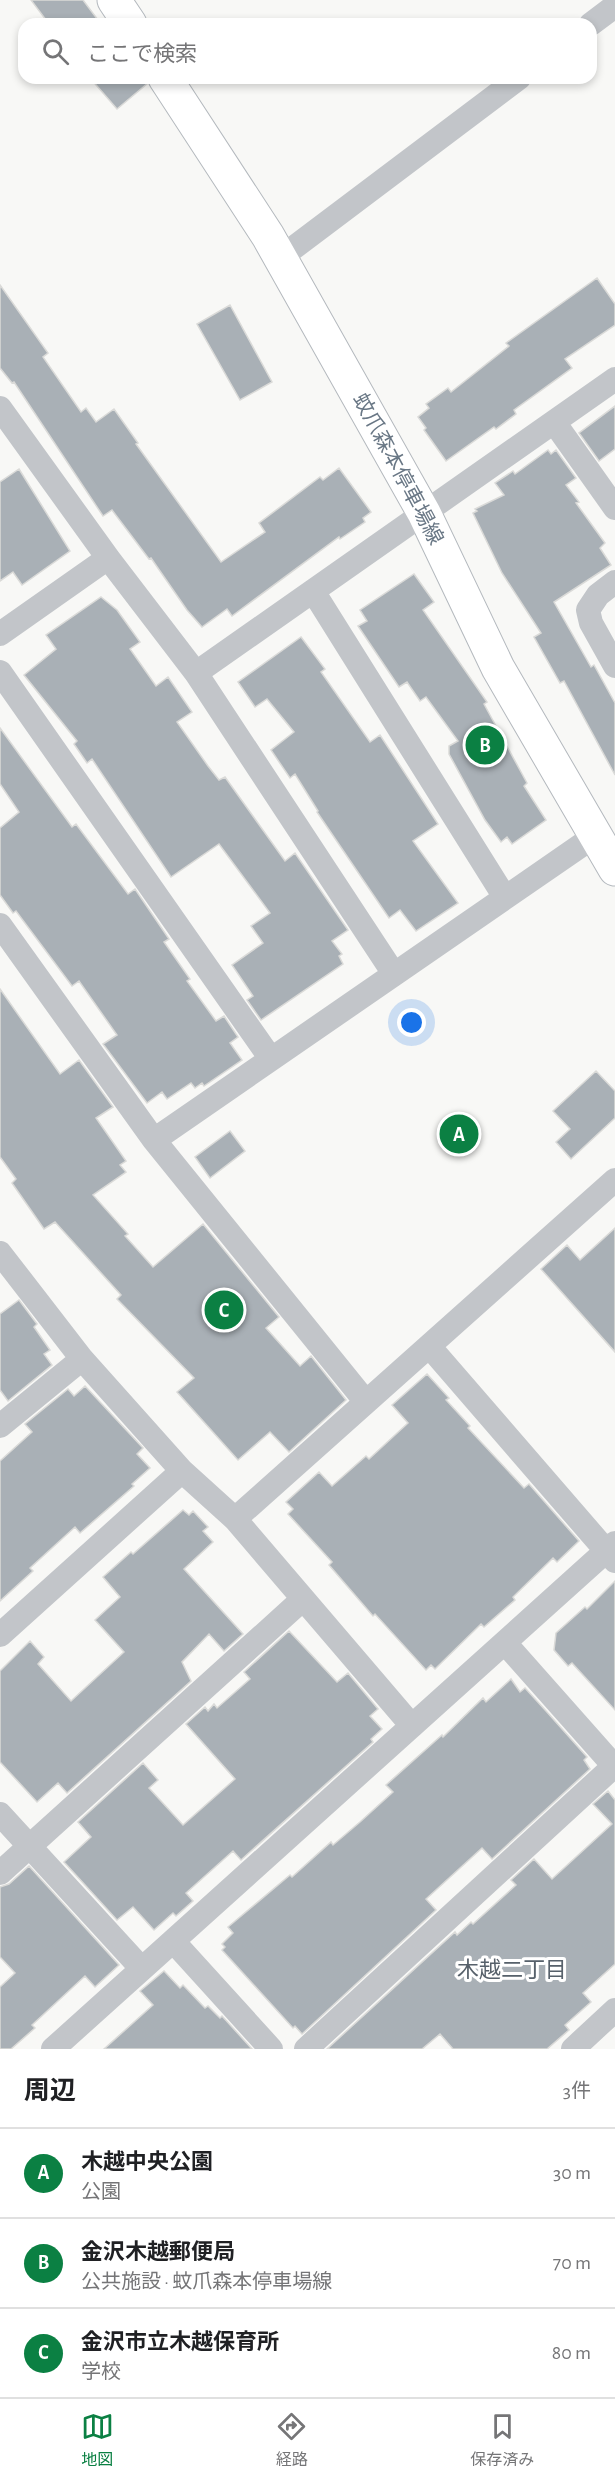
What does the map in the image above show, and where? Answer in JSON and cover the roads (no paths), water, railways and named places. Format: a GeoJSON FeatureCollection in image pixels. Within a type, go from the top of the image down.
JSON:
{"type":"FeatureCollection","features":[{"type":"Feature","properties":{"kind":"main road"},"geometry":{"type":"LineString","coordinates":[[114,0],[126,18]]}},
{"type":"Feature","properties":{"kind":"main road","name":"蚊爪森本停車場線"},"geometry":{"type":"LineString","coordinates":[[169,84],[280,258],[424,513],[498,668],[615,869]]}},
{"type":"Feature","properties":{"kind":"street"},"geometry":{"type":"LineString","coordinates":[[597,20],[615,6]]}},
{"type":"Feature","properties":{"kind":"street"},"geometry":{"type":"LineString","coordinates":[[280,258],[511,84]]}},
{"type":"Feature","properties":{"kind":"street"},"geometry":{"type":"LineString","coordinates":[[196,673],[615,379]]}},
{"type":"Feature","properties":{"kind":"street"},"geometry":{"type":"LineString","coordinates":[[3,419],[196,673],[394,974]]}},
{"type":"Feature","properties":{"kind":"street"},"geometry":{"type":"LineString","coordinates":[[554,422],[615,508]]}},
{"type":"Feature","properties":{"kind":"street"},"geometry":{"type":"LineString","coordinates":[[0,634],[108,558]]}},
{"type":"Feature","properties":{"kind":"street"},"geometry":{"type":"LineString","coordinates":[[615,582],[598,595],[588,610],[591,623],[615,666]]}},
{"type":"Feature","properties":{"kind":"street"},"geometry":{"type":"LineString","coordinates":[[313,591],[504,896]]}},
{"type":"Feature","properties":{"kind":"street"},"geometry":{"type":"LineString","coordinates":[[0,672],[271,1059]]}},
{"type":"Feature","properties":{"kind":"street"},"geometry":{"type":"LineString","coordinates":[[154,1140],[504,896],[596,835]]}},
{"type":"Feature","properties":{"kind":"street"},"geometry":{"type":"LineString","coordinates":[[0,925],[154,1140],[366,1402]]}},
{"type":"Feature","properties":{"kind":"street"},"geometry":{"type":"LineString","coordinates":[[235,1519],[615,1180]]}},
{"type":"Feature","properties":{"kind":"street"},"geometry":{"type":"LineString","coordinates":[[0,1253],[82,1359],[182,1471],[235,1519],[412,1725]]}},
{"type":"Feature","properties":{"kind":"street"},"geometry":{"type":"LineString","coordinates":[[53,2049],[505,1642],[612,1552],[429,1346]]}},
{"type":"Feature","properties":{"kind":"street"},"geometry":{"type":"LineString","coordinates":[[0,1426],[82,1359]]}},
{"type":"Feature","properties":{"kind":"street"},"geometry":{"type":"LineString","coordinates":[[0,1635],[182,1471]]}},
{"type":"Feature","properties":{"kind":"street"},"geometry":{"type":"LineString","coordinates":[[0,1873],[303,1599]]}},
{"type":"Feature","properties":{"kind":"street"},"geometry":{"type":"LineString","coordinates":[[306,2049],[615,1766],[505,1642]]}},
{"type":"Feature","properties":{"kind":"street"},"geometry":{"type":"LineString","coordinates":[[0,1814],[142,1969]]}},
{"type":"Feature","properties":{"kind":"street"},"geometry":{"type":"LineString","coordinates":[[173,1941],[272,2049]]}},
{"type":"Feature","properties":{"kind":"street"},"geometry":{"type":"LineString","coordinates":[[573,2049],[615,2010]]}},
{"type":"Feature","properties":{"kind":"place","name":"金沢木越郵便局"},"geometry":{"type":"Point","coordinates":[485,745]}},
{"type":"Feature","properties":{"kind":"place","name":"木越中央公園"},"geometry":{"type":"Point","coordinates":[459,1134]}},
{"type":"Feature","properties":{"kind":"place","name":"金沢市立木越保育所"},"geometry":{"type":"Point","coordinates":[224,1310]}},
{"type":"Feature","properties":{"kind":"district","name":"木越二丁目"},"geometry":{"type":"Point","coordinates":[512,1970]}}]}
